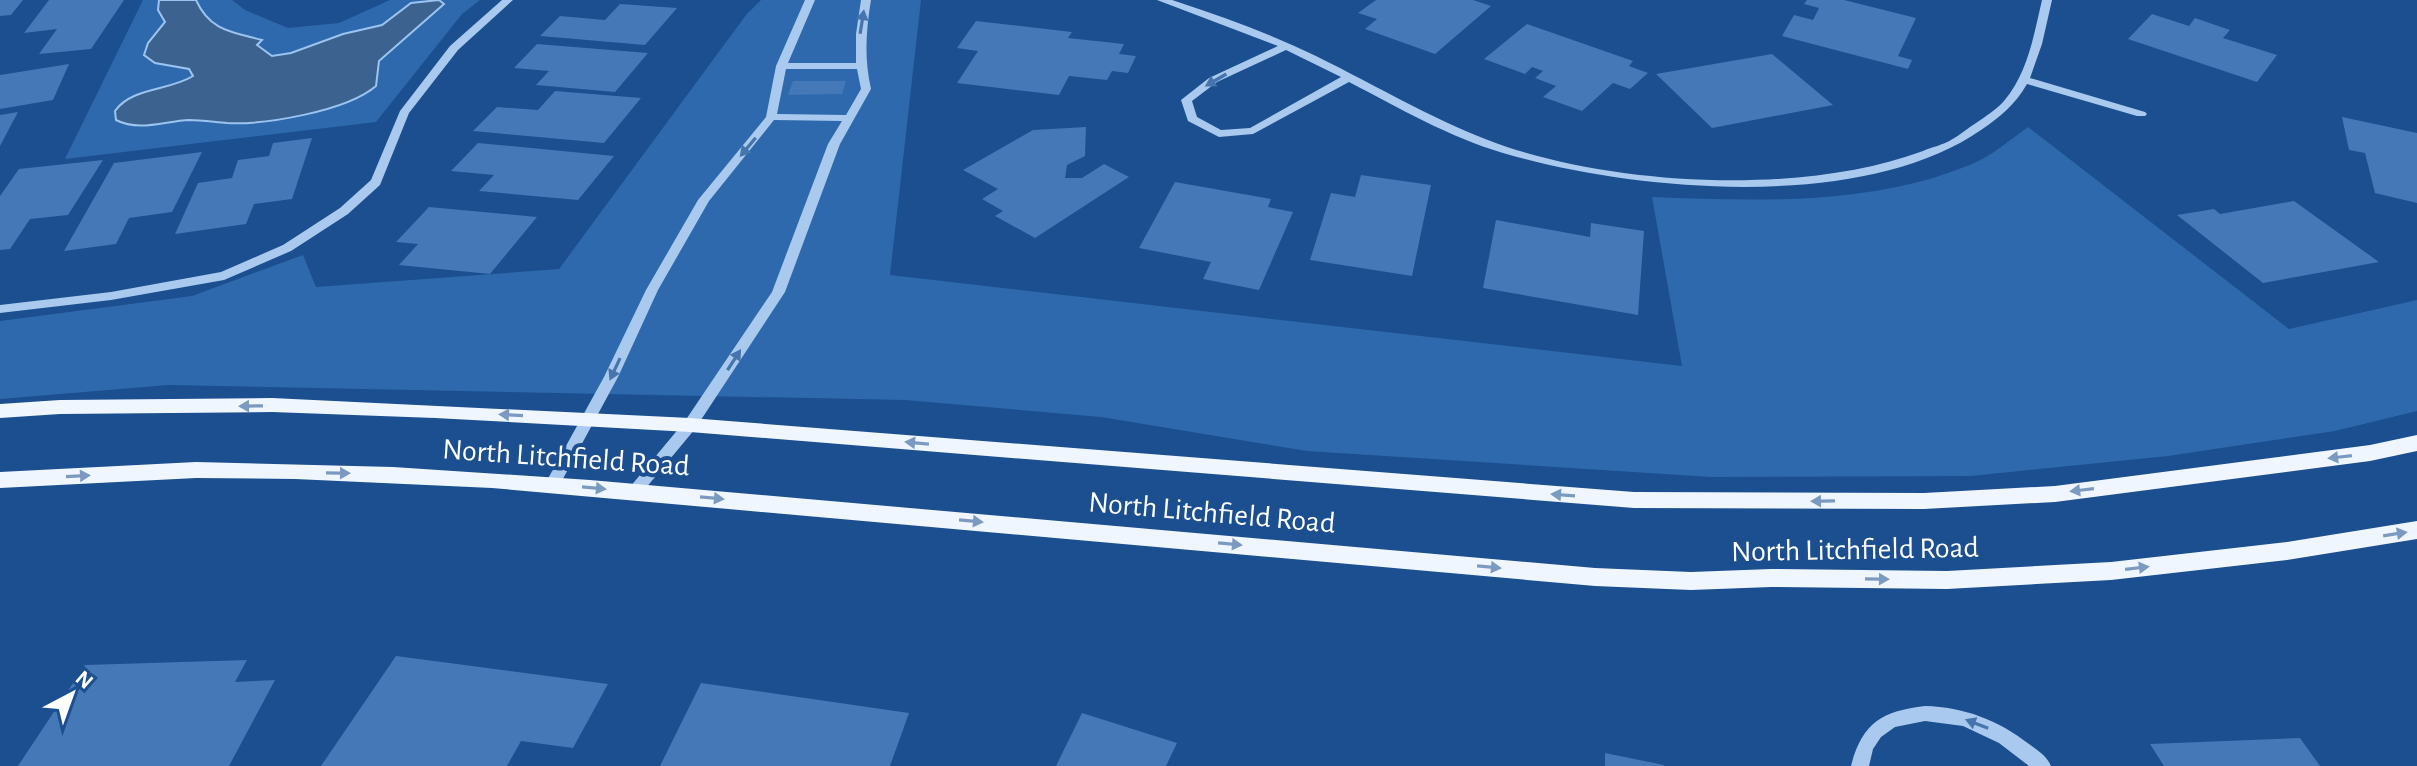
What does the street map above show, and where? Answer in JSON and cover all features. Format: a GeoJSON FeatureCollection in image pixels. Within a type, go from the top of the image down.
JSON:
{"type":"FeatureCollection","features":[{"type":"Feature","properties":{"kind":"main road","name":"North Litchfield Road"},"geometry":{"type":"LineString","coordinates":[[0,411],[60,407],[332,405],[690,425],[1634,500],[1730,502],[1924,501],[2055,494],[2370,453],[2417,443]]}},
{"type":"Feature","properties":{"kind":"main road","name":"North Litchfield Road"},"geometry":{"type":"LineString","coordinates":[[0,480],[204,470],[553,484],[1595,577],[1691,581],[1771,578],[1947,580],[2111,571],[2287,551],[2417,530]]}},
{"type":"Feature","properties":{"kind":"street"},"geometry":{"type":"LineString","coordinates":[[0,309],[111,296],[224,276],[287,248],[344,211],[376,182],[404,113],[454,48],[508,0]]}},
{"type":"Feature","properties":{"kind":"street"},"geometry":{"type":"LineString","coordinates":[[553,484],[589,420],[652,290],[704,200],[771,117],[781,66],[810,0]]}},
{"type":"Feature","properties":{"kind":"street"},"geometry":{"type":"LineString","coordinates":[[635,491],[690,425],[778,292],[834,144],[866,89],[859,66],[860,28],[866,0]]}},
{"type":"Feature","properties":{"kind":"street"},"geometry":{"type":"LineString","coordinates":[[1162,0],[1286,46],[1437,122],[1506,150],[1596,170],[1677,180],[1777,184],[1850,176],[1918,159],[1969,136],[2004,109],[2023,79],[2034,55],[2047,0]]}},
{"type":"Feature","properties":{"kind":"street"},"geometry":{"type":"LineString","coordinates":[[1286,46],[1213,80],[1186,100],[1192,119],[1219,134],[1253,131],[1348,78]]}},
{"type":"Feature","properties":{"kind":"street"},"geometry":{"type":"LineString","coordinates":[[781,66],[859,66]]}},
{"type":"Feature","properties":{"kind":"street"},"geometry":{"type":"LineString","coordinates":[[2023,79],[2141,114]]}},
{"type":"Feature","properties":{"kind":"street"},"geometry":{"type":"LineString","coordinates":[[771,117],[849,118]]}},
{"type":"Feature","properties":{"kind":"street"},"geometry":{"type":"LineString","coordinates":[[1860,766],[1868,738],[1887,722],[1912,713],[1944,714],[1978,723],[2011,740],[2042,766]]}},
{"type":"Feature","properties":{"kind":"shaded area"},"geometry":{"type":"Polygon","coordinates":[[[143,0],[232,0],[245,10],[288,28],[339,23],[390,0],[480,0],[462,14],[376,122],[65,159],[143,0]]]}},
{"type":"Feature","properties":{"kind":"shaded area"},"geometry":{"type":"Polygon","coordinates":[[[159,0],[196,0],[215,24],[262,40],[257,45],[272,56],[382,25],[411,3],[439,0],[444,4],[379,61],[376,86],[346,103],[305,115],[262,122],[189,120],[143,126],[125,123],[116,120],[115,111],[122,103],[141,93],[193,76],[189,69],[155,63],[144,55],[148,43],[165,22],[158,10],[159,0]]]}},
{"type":"Feature","properties":{"kind":"shaded area"},"geometry":{"type":"Polygon","coordinates":[[[761,0],[921,0],[890,275],[1682,366],[1652,197],[1814,198],[1894,187],[1934,178],[1979,161],[2028,127],[2289,329],[2417,300],[2417,411],[2335,431],[2168,456],[1971,476],[1711,477],[1307,451],[1101,417],[905,400],[169,385],[0,399],[0,321],[192,296],[303,255],[316,287],[559,269],[746,15],[761,0]]]}},
{"type":"Feature","properties":{"kind":"building"},"geometry":{"type":"Polygon","coordinates":[[[0,0],[23,0],[11,15],[0,16],[0,0]]]}},
{"type":"Feature","properties":{"kind":"building"},"geometry":{"type":"Polygon","coordinates":[[[49,0],[124,0],[91,49],[39,54],[57,29],[24,33],[49,0]]]}},
{"type":"Feature","properties":{"kind":"building"},"geometry":{"type":"Polygon","coordinates":[[[1376,0],[1473,0],[1491,6],[1435,54],[1365,29],[1377,19],[1358,13],[1376,0]]]}},
{"type":"Feature","properties":{"kind":"building"},"geometry":{"type":"Polygon","coordinates":[[[1807,0],[1844,0],[1916,18],[1898,56],[1912,60],[1908,69],[1782,36],[1794,15],[1813,20],[1819,8],[1804,4],[1807,0]]]}},
{"type":"Feature","properties":{"kind":"building"},"geometry":{"type":"Polygon","coordinates":[[[620,4],[677,8],[645,45],[540,36],[560,16],[605,20],[620,4]]]}},
{"type":"Feature","properties":{"kind":"building"},"geometry":{"type":"Polygon","coordinates":[[[2152,14],[2189,26],[2195,18],[2230,30],[2223,38],[2277,55],[2257,82],[2128,39],[2152,14]]]}},
{"type":"Feature","properties":{"kind":"building"},"geometry":{"type":"Polygon","coordinates":[[[976,21],[1072,32],[1068,38],[1124,44],[1119,54],[1136,56],[1128,73],[1112,71],[1107,80],[1069,76],[1059,95],[957,83],[978,51],[957,48],[976,21]]]}},
{"type":"Feature","properties":{"kind":"building"},"geometry":{"type":"Polygon","coordinates":[[[1527,24],[1633,61],[1629,66],[1648,73],[1630,89],[1613,83],[1582,111],[1543,97],[1556,86],[1535,78],[1543,71],[1532,67],[1525,74],[1484,59],[1527,24]]]}},
{"type":"Feature","properties":{"kind":"building"},"geometry":{"type":"Polygon","coordinates":[[[537,44],[648,53],[615,92],[536,85],[549,71],[514,68],[537,44]]]}},
{"type":"Feature","properties":{"kind":"building"},"geometry":{"type":"Polygon","coordinates":[[[1772,54],[1833,105],[1712,128],[1656,74],[1772,54]]]}},
{"type":"Feature","properties":{"kind":"building"},"geometry":{"type":"Polygon","coordinates":[[[69,64],[53,100],[0,109],[0,75],[69,64]]]}},
{"type":"Feature","properties":{"kind":"building"},"geometry":{"type":"Polygon","coordinates":[[[793,81],[846,81],[842,94],[788,95],[793,81]]]}},
{"type":"Feature","properties":{"kind":"building"},"geometry":{"type":"Polygon","coordinates":[[[555,91],[641,98],[604,143],[473,131],[497,107],[538,110],[555,91]]]}},
{"type":"Feature","properties":{"kind":"building"},"geometry":{"type":"Polygon","coordinates":[[[18,112],[0,146],[0,115],[18,112]]]}},
{"type":"Feature","properties":{"kind":"building"},"geometry":{"type":"Polygon","coordinates":[[[2342,117],[2417,133],[2417,203],[2375,193],[2365,153],[2349,150],[2342,117]]]}},
{"type":"Feature","properties":{"kind":"building"},"geometry":{"type":"Polygon","coordinates":[[[1086,127],[1085,156],[1067,165],[1065,178],[1082,178],[1104,164],[1129,177],[1035,238],[995,216],[1003,211],[982,199],[998,189],[963,170],[1033,130],[1086,127]]]}},
{"type":"Feature","properties":{"kind":"building"},"geometry":{"type":"Polygon","coordinates":[[[312,138],[292,199],[254,204],[246,224],[175,234],[198,183],[232,178],[238,160],[269,156],[273,143],[312,138]]]}},
{"type":"Feature","properties":{"kind":"building"},"geometry":{"type":"Polygon","coordinates":[[[478,143],[614,156],[578,200],[479,191],[494,175],[451,171],[478,143]]]}},
{"type":"Feature","properties":{"kind":"building"},"geometry":{"type":"Polygon","coordinates":[[[202,152],[172,212],[129,218],[116,244],[64,251],[114,163],[202,152]]]}},
{"type":"Feature","properties":{"kind":"building"},"geometry":{"type":"Polygon","coordinates":[[[103,160],[68,215],[30,219],[10,249],[0,250],[0,196],[19,169],[103,160]]]}},
{"type":"Feature","properties":{"kind":"building"},"geometry":{"type":"Polygon","coordinates":[[[1361,175],[1431,185],[1412,276],[1310,260],[1331,193],[1355,197],[1361,175]]]}},
{"type":"Feature","properties":{"kind":"building"},"geometry":{"type":"Polygon","coordinates":[[[1175,182],[1271,199],[1268,207],[1293,212],[1259,290],[1203,279],[1211,262],[1139,248],[1175,182]]]}},
{"type":"Feature","properties":{"kind":"building"},"geometry":{"type":"Polygon","coordinates":[[[2294,201],[2379,262],[2263,283],[2177,215],[2214,209],[2220,214],[2294,201]]]}},
{"type":"Feature","properties":{"kind":"building"},"geometry":{"type":"Polygon","coordinates":[[[429,207],[537,217],[490,274],[399,265],[418,244],[396,242],[429,207]]]}},
{"type":"Feature","properties":{"kind":"building"},"geometry":{"type":"Polygon","coordinates":[[[1496,220],[1590,237],[1591,223],[1644,231],[1638,315],[1483,288],[1496,220]]]}},
{"type":"Feature","properties":{"kind":"building"},"geometry":{"type":"Polygon","coordinates":[[[396,656],[608,684],[573,748],[521,741],[507,766],[321,766],[396,656]]]}},
{"type":"Feature","properties":{"kind":"building"},"geometry":{"type":"Polygon","coordinates":[[[247,660],[235,682],[275,680],[229,766],[18,766],[85,665],[247,660]]]}},
{"type":"Feature","properties":{"kind":"building"},"geometry":{"type":"Polygon","coordinates":[[[701,683],[909,713],[890,766],[660,766],[701,683]]]}},
{"type":"Feature","properties":{"kind":"building"},"geometry":{"type":"Polygon","coordinates":[[[1082,713],[1177,743],[1166,766],[1056,766],[1082,713]]]}},
{"type":"Feature","properties":{"kind":"building"},"geometry":{"type":"Polygon","coordinates":[[[2300,738],[2320,766],[2164,766],[2150,744],[2300,738]]]}},
{"type":"Feature","properties":{"kind":"building"},"geometry":{"type":"Polygon","coordinates":[[[1605,753],[1664,765],[1664,766],[1605,766],[1605,753]]]}}]}
